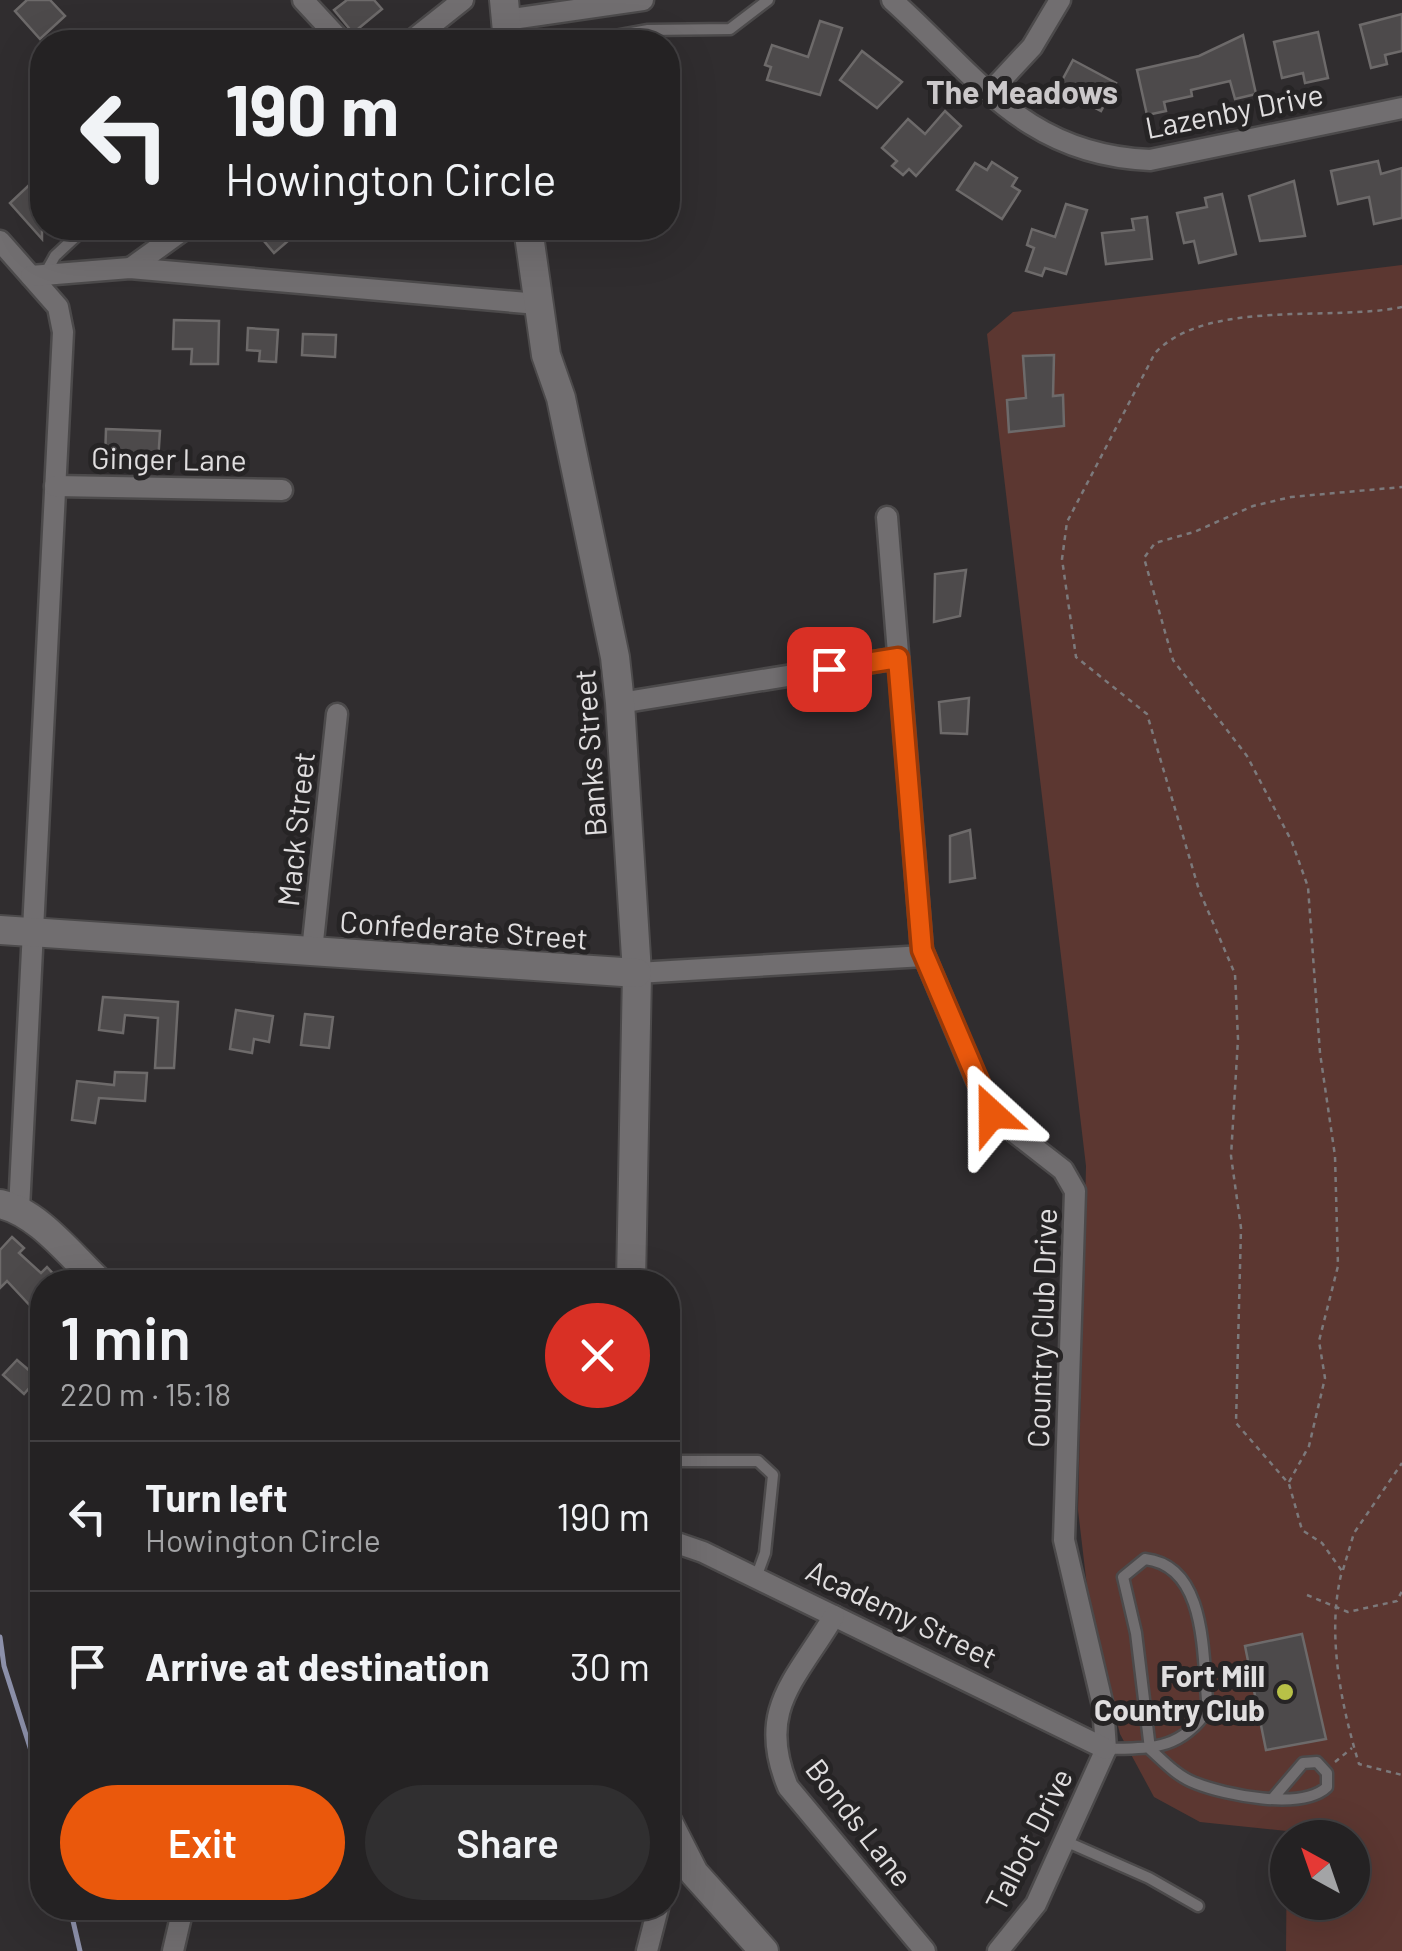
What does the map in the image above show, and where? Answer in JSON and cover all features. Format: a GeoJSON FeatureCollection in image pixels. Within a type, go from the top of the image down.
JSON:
{"type":"FeatureCollection","features":[{"type":"Feature","properties":{"kind":"street"},"geometry":{"type":"LineString","coordinates":[[303,0],[331,30]]}},
{"type":"Feature","properties":{"kind":"street"},"geometry":{"type":"LineString","coordinates":[[425,30],[464,0]]}},
{"type":"Feature","properties":{"kind":"street"},"geometry":{"type":"LineString","coordinates":[[506,21],[643,0]]}},
{"type":"Feature","properties":{"kind":"street","name":"Lazenby Drive"},"geometry":{"type":"LineString","coordinates":[[892,0],[1032,130],[1076,149],[1116,158],[1150,160],[1402,108]]}},
{"type":"Feature","properties":{"kind":"street"},"geometry":{"type":"LineString","coordinates":[[990,92],[1032,47],[1060,0]]}},
{"type":"Feature","properties":{"kind":"street"},"geometry":{"type":"LineString","coordinates":[[38,275],[140,266],[170,240]]}},
{"type":"Feature","properties":{"kind":"street","name":"Banks Street"},"geometry":{"type":"LineString","coordinates":[[530,240],[538,304],[612,638],[620,703],[637,973],[632,1270]]}},
{"type":"Feature","properties":{"kind":"street"},"geometry":{"type":"LineString","coordinates":[[0,241],[38,275],[58,307],[63,332],[34,932],[10,1207],[85,1270]]}},
{"type":"Feature","properties":{"kind":"street"},"geometry":{"type":"LineString","coordinates":[[130,268],[538,304]]}},
{"type":"Feature","properties":{"kind":"street","name":"Ginger Lane"},"geometry":{"type":"LineString","coordinates":[[55,486],[282,490]]}},
{"type":"Feature","properties":{"kind":"street","name":"Country Club Drive"},"geometry":{"type":"LineString","coordinates":[[887,517],[924,956],[992,1114],[1064,1170],[1075,1192],[1064,1540],[1104,1706],[1106,1749]]}},
{"type":"Feature","properties":{"kind":"street"},"geometry":{"type":"LineString","coordinates":[[620,703],[898,658]]}},
{"type":"Feature","properties":{"kind":"street","name":"Mack Street"},"geometry":{"type":"LineString","coordinates":[[312,951],[337,714]]}},
{"type":"Feature","properties":{"kind":"street","name":"Confederate Street"},"geometry":{"type":"LineString","coordinates":[[0,930],[637,973],[924,956]]}},
{"type":"Feature","properties":{"kind":"street","name":"Academy Street"},"geometry":{"type":"LineString","coordinates":[[680,1545],[756,1578],[1106,1749]]}},
{"type":"Feature","properties":{"kind":"street","name":"Bonds Lane"},"geometry":{"type":"LineString","coordinates":[[834,1616],[780,1706],[774,1727],[775,1754],[788,1787],[925,1951]]}},
{"type":"Feature","properties":{"kind":"street","name":"Talbot Drive"},"geometry":{"type":"LineString","coordinates":[[998,1951],[1036,1904],[1106,1749]]}},
{"type":"Feature","properties":{"kind":"street"},"geometry":{"type":"LineString","coordinates":[[680,1848],[694,1873],[764,1951]]}},
{"type":"Feature","properties":{"kind":"street"},"geometry":{"type":"LineString","coordinates":[[173,1951],[181,1920]]}},
{"type":"Feature","properties":{"kind":"street"},"geometry":{"type":"LineString","coordinates":[[647,1951],[655,1920]]}},
{"type":"Feature","properties":{"kind":"lane"},"geometry":{"type":"LineString","coordinates":[[648,30],[730,28],[768,0]]}},
{"type":"Feature","properties":{"kind":"lane"},"geometry":{"type":"LineString","coordinates":[[38,275],[72,240]]}},
{"type":"Feature","properties":{"kind":"lane"},"geometry":{"type":"LineString","coordinates":[[680,1460],[758,1461],[774,1475],[765,1553],[756,1578]]}},
{"type":"Feature","properties":{"kind":"lane"},"geometry":{"type":"LineString","coordinates":[[1106,1749],[1150,1749],[1190,1735],[1208,1710],[1194,1605],[1184,1579],[1165,1561],[1145,1559],[1123,1577],[1136,1633],[1150,1749],[1191,1782],[1245,1798],[1274,1798],[1319,1794],[1329,1783],[1327,1774],[1317,1762],[1304,1763],[1274,1798]]}},
{"type":"Feature","properties":{"kind":"lane"},"geometry":{"type":"LineString","coordinates":[[1064,1841],[1149,1878],[1198,1906]]}},
{"type":"Feature","properties":{"kind":"path"},"geometry":{"type":"LineString","coordinates":[[1342,1571],[1322,1543],[1302,1530],[1289,1484],[1236,1423],[1240,1228],[1232,1156],[1238,1039],[1235,974],[1199,890],[1146,714],[1076,657],[1062,559],[1067,522],[1155,354],[1171,337],[1204,326],[1283,315],[1402,306]]}},
{"type":"Feature","properties":{"kind":"path"},"geometry":{"type":"LineString","coordinates":[[1289,1484],[1309,1446],[1325,1378],[1319,1342],[1338,1266],[1336,1156],[1320,1053],[1308,887],[1292,842],[1246,756],[1173,660],[1144,558],[1155,543],[1194,532],[1252,506],[1291,498],[1402,487]]}},
{"type":"Feature","properties":{"kind":"path"},"geometry":{"type":"LineString","coordinates":[[1402,1464],[1354,1533],[1333,1606],[1359,1764],[1402,1776]]}},
{"type":"Feature","properties":{"kind":"path"},"geometry":{"type":"LineString","coordinates":[[1307,1595],[1348,1612],[1397,1600],[1402,1591]]}},
{"type":"Feature","properties":{"kind":"path"},"geometry":{"type":"LineString","coordinates":[[1334,1763],[1354,1747]]}},
{"type":"Feature","properties":{"kind":"shaded area"},"geometry":{"type":"Polygon","coordinates":[[[1402,265],[1402,1951],[1286,1951],[1286,1920],[1370,1920],[1370,1820],[1270,1820],[1270,1829],[1200,1822],[1154,1797],[1120,1734],[1090,1612],[1078,1510],[1086,1166],[987,334],[1013,312],[1402,265]]]}},
{"type":"Feature","properties":{"kind":"building"},"geometry":{"type":"Polygon","coordinates":[[[27,0],[50,0],[65,16],[50,30],[32,30],[15,11],[27,0]]]}},
{"type":"Feature","properties":{"kind":"building"},"geometry":{"type":"Polygon","coordinates":[[[347,0],[374,0],[382,9],[357,30],[351,30],[334,10],[347,0]]]}},
{"type":"Feature","properties":{"kind":"building"},"geometry":{"type":"Polygon","coordinates":[[[1402,14],[1402,51],[1385,55],[1387,64],[1371,68],[1360,25],[1402,14]]]}},
{"type":"Feature","properties":{"kind":"building"},"geometry":{"type":"Polygon","coordinates":[[[820,21],[842,28],[820,95],[767,80],[771,67],[765,65],[772,45],[808,57],[820,21]]]}},
{"type":"Feature","properties":{"kind":"building"},"geometry":{"type":"Polygon","coordinates":[[[1318,32],[1328,78],[1305,83],[1303,73],[1282,78],[1274,42],[1318,32]]]}},
{"type":"Feature","properties":{"kind":"building"},"geometry":{"type":"Polygon","coordinates":[[[1243,35],[1256,94],[1235,99],[1230,81],[1191,90],[1192,96],[1164,102],[1166,111],[1147,115],[1137,70],[1199,56],[1243,35]]]}},
{"type":"Feature","properties":{"kind":"building"},"geometry":{"type":"Polygon","coordinates":[[[862,51],[902,82],[877,108],[840,80],[862,51]]]}},
{"type":"Feature","properties":{"kind":"building"},"geometry":{"type":"Polygon","coordinates":[[[1073,60],[1116,83],[1101,111],[1058,88],[1073,60]]]}},
{"type":"Feature","properties":{"kind":"building"},"geometry":{"type":"Polygon","coordinates":[[[945,111],[961,126],[916,176],[909,169],[903,175],[892,166],[897,161],[882,148],[908,119],[925,134],[945,111]]]}},
{"type":"Feature","properties":{"kind":"building"},"geometry":{"type":"Polygon","coordinates":[[[1378,161],[1381,174],[1402,168],[1402,218],[1374,224],[1369,197],[1338,204],[1331,171],[1378,161]]]}},
{"type":"Feature","properties":{"kind":"building"},"geometry":{"type":"Polygon","coordinates":[[[992,162],[1017,178],[1012,186],[1020,191],[1002,219],[957,190],[975,163],[987,170],[992,162]]]}},
{"type":"Feature","properties":{"kind":"building"},"geometry":{"type":"Polygon","coordinates":[[[1294,181],[1305,236],[1260,241],[1249,196],[1294,181]]]}},
{"type":"Feature","properties":{"kind":"building"},"geometry":{"type":"Polygon","coordinates":[[[30,184],[30,226],[10,203],[30,184]]]}},
{"type":"Feature","properties":{"kind":"building"},"geometry":{"type":"Polygon","coordinates":[[[1222,194],[1236,254],[1199,263],[1194,241],[1184,243],[1177,213],[1207,207],[1205,198],[1222,194]]]}},
{"type":"Feature","properties":{"kind":"building"},"geometry":{"type":"Polygon","coordinates":[[[1066,204],[1087,210],[1066,274],[1045,268],[1042,276],[1026,271],[1034,248],[1027,245],[1032,229],[1055,237],[1066,204]]]}},
{"type":"Feature","properties":{"kind":"building"},"geometry":{"type":"Polygon","coordinates":[[[1147,217],[1152,259],[1106,264],[1102,233],[1134,230],[1132,219],[1147,217]]]}},
{"type":"Feature","properties":{"kind":"building"},"geometry":{"type":"Polygon","coordinates":[[[265,240],[289,240],[274,253],[265,240]]]}},
{"type":"Feature","properties":{"kind":"building"},"geometry":{"type":"Polygon","coordinates":[[[174,320],[219,321],[218,364],[191,364],[192,349],[173,349],[174,320]]]}},
{"type":"Feature","properties":{"kind":"building"},"geometry":{"type":"Polygon","coordinates":[[[248,328],[278,330],[276,362],[259,361],[260,351],[247,350],[248,328]]]}},
{"type":"Feature","properties":{"kind":"building"},"geometry":{"type":"Polygon","coordinates":[[[303,334],[336,335],[335,357],[302,355],[303,334]]]}},
{"type":"Feature","properties":{"kind":"building"},"geometry":{"type":"Polygon","coordinates":[[[1054,355],[1053,396],[1063,395],[1064,426],[1009,432],[1007,400],[1026,398],[1023,356],[1054,355]]]}},
{"type":"Feature","properties":{"kind":"building"},"geometry":{"type":"Polygon","coordinates":[[[106,429],[160,431],[158,462],[105,460],[106,429]]]}},
{"type":"Feature","properties":{"kind":"building"},"geometry":{"type":"Polygon","coordinates":[[[966,570],[960,616],[934,622],[935,574],[966,570]]]}},
{"type":"Feature","properties":{"kind":"building"},"geometry":{"type":"Polygon","coordinates":[[[969,698],[967,734],[941,733],[939,702],[969,698]]]}},
{"type":"Feature","properties":{"kind":"building"},"geometry":{"type":"Polygon","coordinates":[[[970,830],[975,878],[950,882],[950,836],[970,830]]]}},
{"type":"Feature","properties":{"kind":"building"},"geometry":{"type":"Polygon","coordinates":[[[103,997],[178,1002],[174,1068],[155,1068],[158,1018],[125,1015],[123,1033],[99,1030],[103,997]]]}},
{"type":"Feature","properties":{"kind":"building"},"geometry":{"type":"Polygon","coordinates":[[[236,1010],[273,1016],[269,1042],[254,1039],[252,1053],[230,1049],[236,1010]]]}},
{"type":"Feature","properties":{"kind":"building"},"geometry":{"type":"Polygon","coordinates":[[[305,1014],[333,1017],[329,1048],[301,1045],[305,1014]]]}},
{"type":"Feature","properties":{"kind":"building"},"geometry":{"type":"Polygon","coordinates":[[[115,1072],[147,1073],[145,1101],[99,1098],[95,1123],[72,1120],[77,1081],[114,1085],[115,1072]]]}},
{"type":"Feature","properties":{"kind":"building"},"geometry":{"type":"Polygon","coordinates":[[[12,1237],[24,1248],[19,1253],[38,1270],[30,1270],[30,1306],[7,1281],[0,1288],[0,1250],[12,1237]]]}},
{"type":"Feature","properties":{"kind":"building"},"geometry":{"type":"Polygon","coordinates":[[[17,1360],[30,1371],[30,1387],[24,1394],[3,1375],[17,1360]]]}},
{"type":"Feature","properties":{"kind":"building","name":"Fort Mill Country Club"},"geometry":{"type":"Polygon","coordinates":[[[1302,1634],[1326,1739],[1266,1750],[1245,1646],[1302,1634]]]}},
{"type":"Feature","properties":{"kind":"waterway"},"geometry":{"type":"LineString","coordinates":[[0,1637],[4,1666],[30,1747]]}},
{"type":"Feature","properties":{"kind":"waterway"},"geometry":{"type":"LineString","coordinates":[[73,1920],[80,1951]]}},
{"type":"Feature","properties":{"kind":"place","name":"Fort Mill Country Club"},"geometry":{"type":"Point","coordinates":[1285,1692]}},
{"type":"Feature","properties":{"kind":"district","name":"The Meadows"},"geometry":{"type":"Point","coordinates":[1022,91]}},
{"type":"Feature","properties":{"kind":"route"},"geometry":{"type":"LineString","coordinates":[[829,669],[898,658],[922,950],[992,1114]]}}]}
